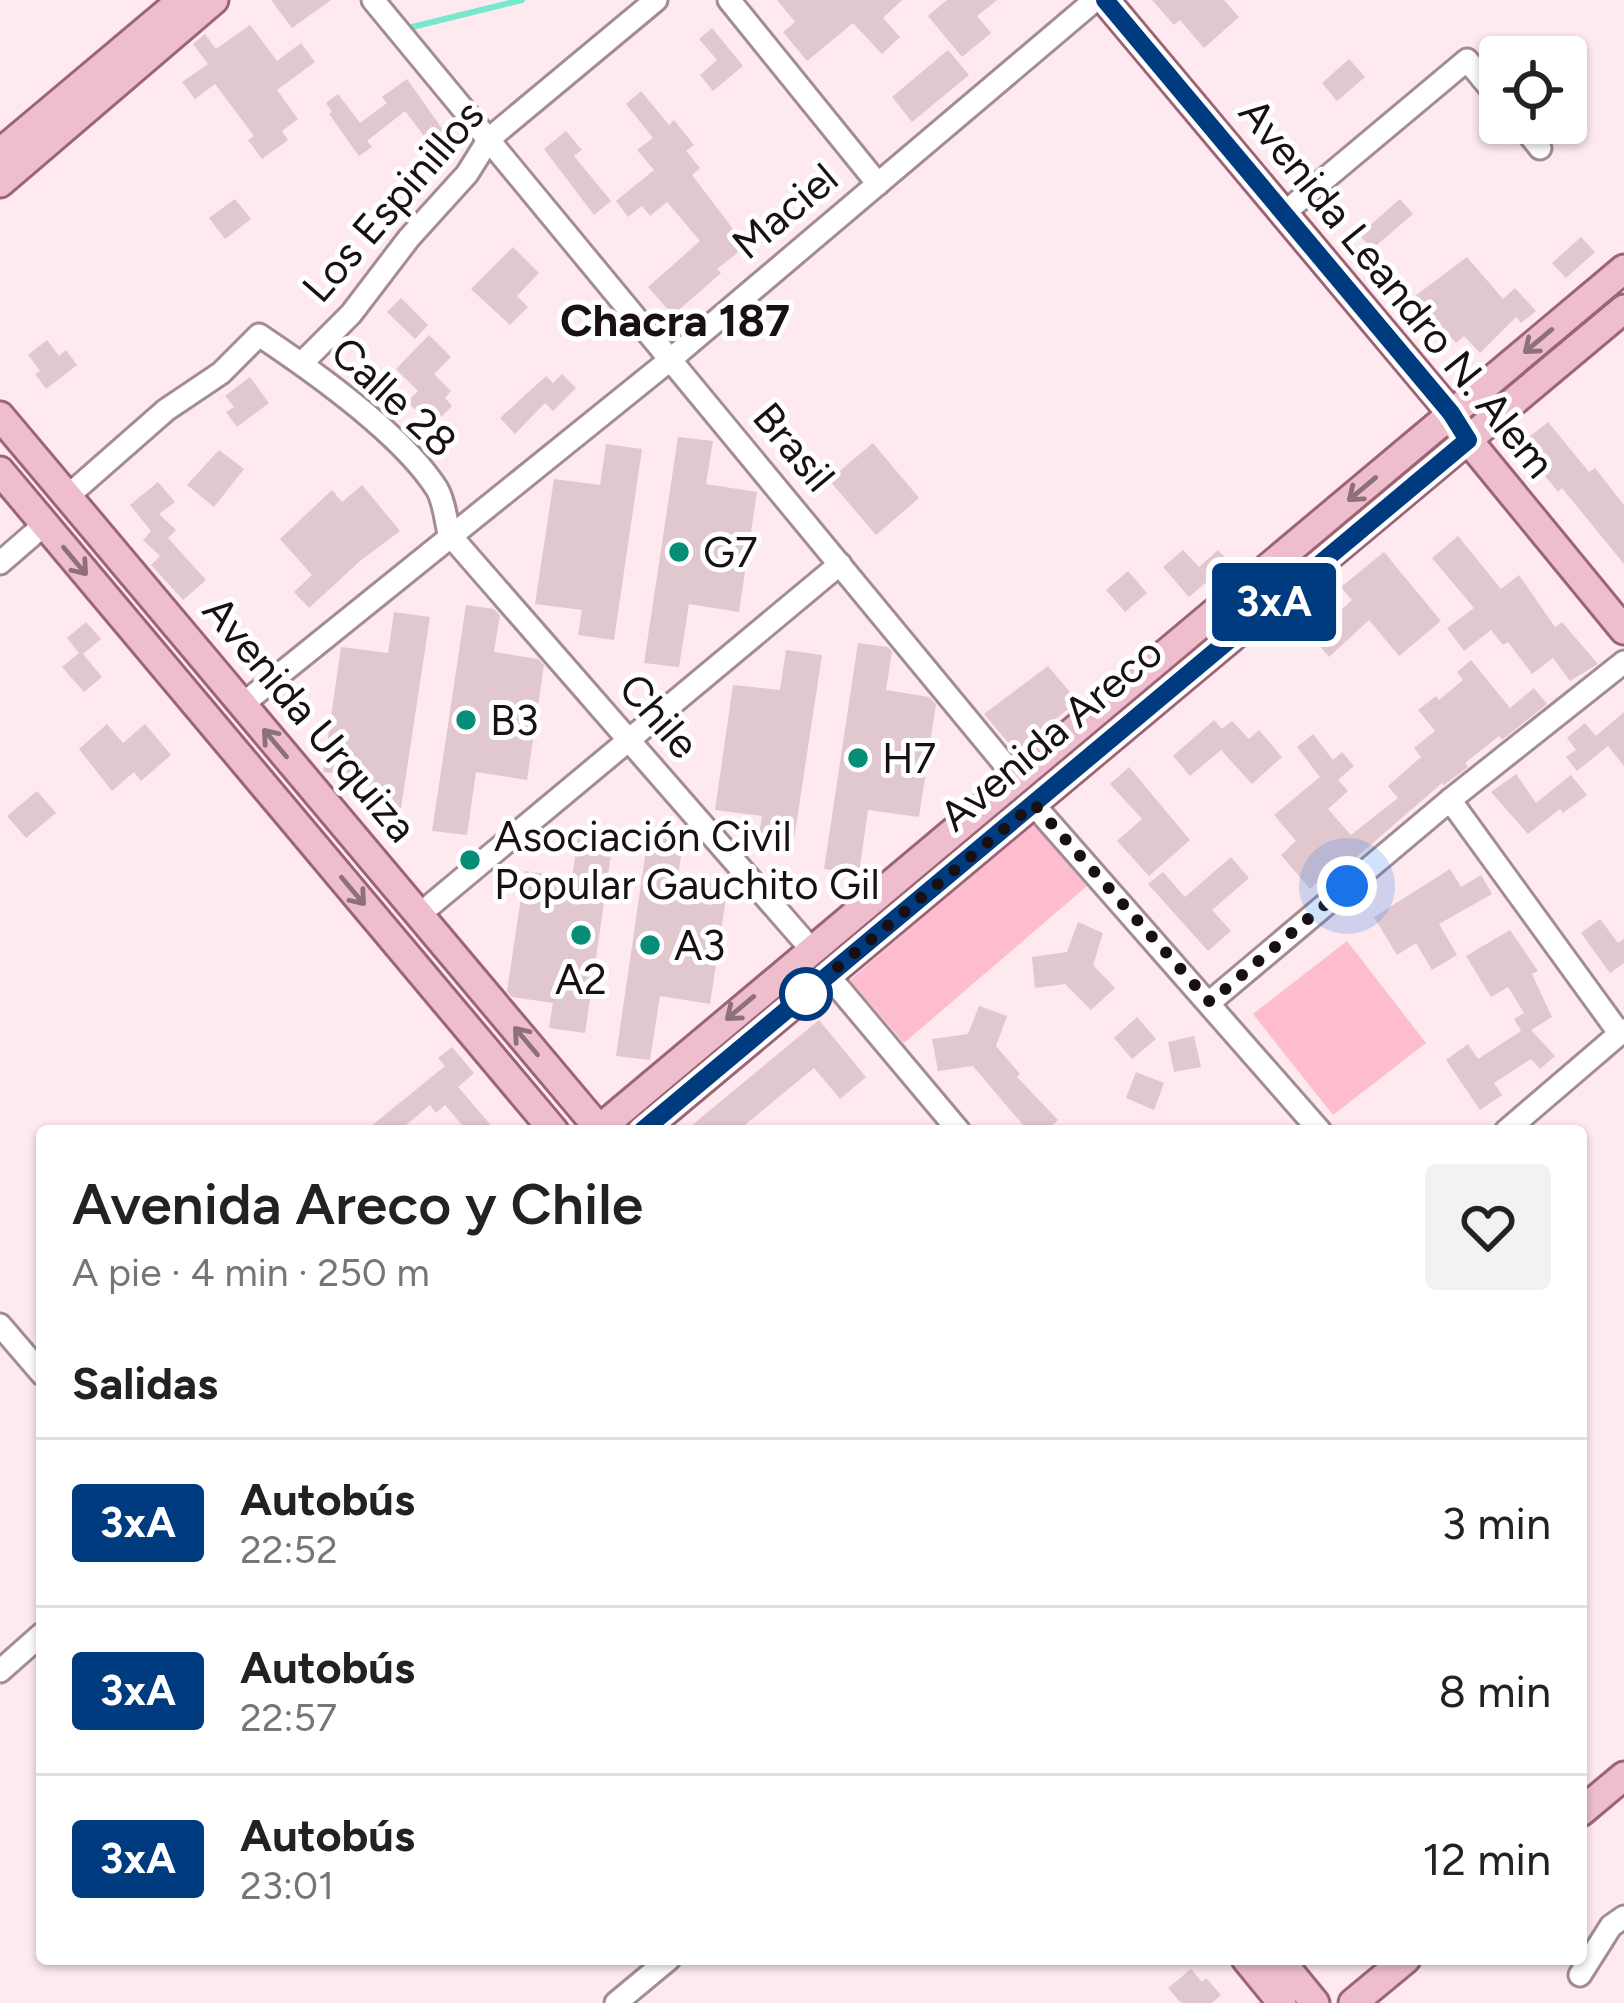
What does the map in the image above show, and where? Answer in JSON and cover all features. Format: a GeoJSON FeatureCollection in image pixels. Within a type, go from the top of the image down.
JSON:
{"type":"FeatureCollection","features":[{"type":"Feature","properties":{"kind":"main road"},"geometry":{"type":"LineString","coordinates":[[0,153],[182,0]]}},
{"type":"Feature","properties":{"kind":"main road"},"geometry":{"type":"LineString","coordinates":[[0,183],[214,0]]}},
{"type":"Feature","properties":{"kind":"main road","name":"Avenida Leandro N. Alem"},"geometry":{"type":"LineString","coordinates":[[1105,0],[1451,413],[1624,630]]}},
{"type":"Feature","properties":{"kind":"main road","name":"Avenida Areco"},"geometry":{"type":"LineString","coordinates":[[605,1125],[1624,269]]}},
{"type":"Feature","properties":{"kind":"main road","name":"Avenida Areco"},"geometry":{"type":"LineString","coordinates":[[649,1125],[1624,309]]}},
{"type":"Feature","properties":{"kind":"main road","name":"Avenida Urquiza"},"geometry":{"type":"LineString","coordinates":[[0,416],[595,1125]]}},
{"type":"Feature","properties":{"kind":"main road","name":"Avenida Urquiza"},"geometry":{"type":"LineString","coordinates":[[0,471],[549,1125]]}},
{"type":"Feature","properties":{"kind":"main road"},"geometry":{"type":"LineString","coordinates":[[1587,1807],[1624,1776]]}},
{"type":"Feature","properties":{"kind":"main road"},"geometry":{"type":"LineString","coordinates":[[1251,1965],[1282,2003]]}},
{"type":"Feature","properties":{"kind":"main road"},"geometry":{"type":"LineString","coordinates":[[1284,1965],[1316,2003]]}},
{"type":"Feature","properties":{"kind":"main road"},"geometry":{"type":"LineString","coordinates":[[1353,2003],[1399,1965]]}},
{"type":"Feature","properties":{"kind":"street","name":"Brasil"},"geometry":{"type":"LineString","coordinates":[[374,0],[1016,778]]}},
{"type":"Feature","properties":{"kind":"street","name":"Los Espinillos"},"geometry":{"type":"LineString","coordinates":[[302,363],[351,314],[409,238],[467,174],[489,139],[656,0]]}},
{"type":"Feature","properties":{"kind":"street"},"geometry":{"type":"LineString","coordinates":[[729,0],[878,184]]}},
{"type":"Feature","properties":{"kind":"street","name":"Maciel"},"geometry":{"type":"LineString","coordinates":[[243,704],[670,359],[1095,0]]}},
{"type":"Feature","properties":{"kind":"street"},"geometry":{"type":"LineString","coordinates":[[1283,214],[1467,61],[1479,75]]}},
{"type":"Feature","properties":{"kind":"street"},"geometry":{"type":"LineString","coordinates":[[1537,144],[1540,148]]}},
{"type":"Feature","properties":{"kind":"street","name":"Calle 28"},"geometry":{"type":"LineString","coordinates":[[68,496],[166,410],[221,373],[259,335],[302,363],[384,430],[439,491],[449,534]]}},
{"type":"Feature","properties":{"kind":"street"},"geometry":{"type":"LineString","coordinates":[[0,563],[45,524]]}},
{"type":"Feature","properties":{"kind":"street","name":"Chile"},"geometry":{"type":"LineString","coordinates":[[449,534],[811,950]]}},
{"type":"Feature","properties":{"kind":"street"},"geometry":{"type":"LineString","coordinates":[[420,914],[840,564]]}},
{"type":"Feature","properties":{"kind":"street"},"geometry":{"type":"LineString","coordinates":[[1210,1002],[1450,800],[1624,662]]}},
{"type":"Feature","properties":{"kind":"street"},"geometry":{"type":"LineString","coordinates":[[1450,800],[1622,1032],[1514,1125]]}},
{"type":"Feature","properties":{"kind":"street"},"geometry":{"type":"LineString","coordinates":[[1034,804],[1315,1125]]}},
{"type":"Feature","properties":{"kind":"street"},"geometry":{"type":"LineString","coordinates":[[828,975],[953,1125]]}},
{"type":"Feature","properties":{"kind":"street"},"geometry":{"type":"LineString","coordinates":[[0,1325],[36,1367]]}},
{"type":"Feature","properties":{"kind":"street"},"geometry":{"type":"LineString","coordinates":[[0,1671],[36,1639]]}},
{"type":"Feature","properties":{"kind":"street"},"geometry":{"type":"LineString","coordinates":[[1587,1964],[1611,1926],[1624,1917]]}},
{"type":"Feature","properties":{"kind":"street"},"geometry":{"type":"LineString","coordinates":[[616,2003],[662,1965]]}},
{"type":"Feature","properties":{"kind":"street"},"geometry":{"type":"LineString","coordinates":[[1580,1975],[1586,1965]]}},
{"type":"Feature","properties":{"kind":"shaded area"},"geometry":{"type":"Polygon","coordinates":[[[1033,823],[1087,886],[904,1043],[850,980],[1033,823]]]}},
{"type":"Feature","properties":{"kind":"shaded area"},"geometry":{"type":"Polygon","coordinates":[[[1347,941],[1426,1043],[1333,1115],[1253,1014],[1347,941]]]}},
{"type":"Feature","properties":{"kind":"building"},"geometry":{"type":"Polygon","coordinates":[[[271,0],[331,0],[292,28],[271,0]]]}},
{"type":"Feature","properties":{"kind":"building"},"geometry":{"type":"Polygon","coordinates":[[[777,0],[902,0],[883,18],[900,37],[882,54],[853,23],[807,61],[783,32],[795,22],[777,0]]]}},
{"type":"Feature","properties":{"kind":"building"},"geometry":{"type":"Polygon","coordinates":[[[947,0],[997,0],[977,16],[991,33],[962,57],[928,16],[947,0]]]}},
{"type":"Feature","properties":{"kind":"building"},"geometry":{"type":"Polygon","coordinates":[[[1152,0],[1224,0],[1239,17],[1204,48],[1180,20],[1174,25],[1152,0]]]}},
{"type":"Feature","properties":{"kind":"building"},"geometry":{"type":"Polygon","coordinates":[[[250,25],[277,61],[301,43],[315,62],[277,90],[298,119],[282,131],[288,140],[262,159],[248,140],[254,136],[215,84],[195,99],[182,82],[208,64],[193,44],[205,34],[216,49],[250,25]]]}},
{"type":"Feature","properties":{"kind":"building"},"geometry":{"type":"Polygon","coordinates":[[[712,28],[743,66],[713,91],[700,75],[717,60],[699,39],[712,28]]]}},
{"type":"Feature","properties":{"kind":"building"},"geometry":{"type":"Polygon","coordinates":[[[948,50],[969,75],[912,122],[892,97],[948,50]]]}},
{"type":"Feature","properties":{"kind":"building"},"geometry":{"type":"Polygon","coordinates":[[[1349,59],[1365,77],[1337,101],[1322,83],[1349,59]]]}},
{"type":"Feature","properties":{"kind":"building"},"geometry":{"type":"Polygon","coordinates":[[[407,79],[448,137],[433,148],[405,111],[367,141],[372,147],[359,156],[326,103],[338,94],[360,123],[387,103],[382,97],[407,79]]]}},
{"type":"Feature","properties":{"kind":"building"},"geometry":{"type":"Polygon","coordinates":[[[641,91],[669,125],[674,120],[694,145],[686,151],[700,168],[692,175],[746,246],[673,315],[648,287],[700,241],[667,202],[650,216],[642,206],[628,217],[616,201],[654,170],[637,150],[653,138],[626,104],[641,91]]]}},
{"type":"Feature","properties":{"kind":"building"},"geometry":{"type":"Polygon","coordinates":[[[566,131],[582,150],[574,156],[611,201],[594,215],[544,149],[566,131]]]}},
{"type":"Feature","properties":{"kind":"building"},"geometry":{"type":"Polygon","coordinates":[[[235,199],[251,219],[225,239],[209,218],[235,199]]]}},
{"type":"Feature","properties":{"kind":"building"},"geometry":{"type":"Polygon","coordinates":[[[1400,199],[1413,214],[1372,249],[1359,235],[1400,199]]]}},
{"type":"Feature","properties":{"kind":"building"},"geometry":{"type":"Polygon","coordinates":[[[1581,237],[1595,252],[1566,278],[1552,263],[1581,237]]]}},
{"type":"Feature","properties":{"kind":"building"},"geometry":{"type":"Polygon","coordinates":[[[513,247],[539,273],[517,296],[528,307],[510,325],[471,289],[513,247]]]}},
{"type":"Feature","properties":{"kind":"building"},"geometry":{"type":"Polygon","coordinates":[[[1467,257],[1503,299],[1515,288],[1536,311],[1521,323],[1516,317],[1480,353],[1464,336],[1456,343],[1415,296],[1467,257]]]}},
{"type":"Feature","properties":{"kind":"building"},"geometry":{"type":"Polygon","coordinates":[[[401,298],[428,325],[415,339],[387,312],[401,298]]]}},
{"type":"Feature","properties":{"kind":"building"},"geometry":{"type":"Polygon","coordinates":[[[429,335],[451,357],[434,374],[451,391],[445,398],[452,406],[439,419],[431,410],[424,418],[407,402],[418,391],[396,369],[429,335]]]}},
{"type":"Feature","properties":{"kind":"building"},"geometry":{"type":"Polygon","coordinates":[[[47,340],[59,356],[66,350],[77,365],[46,389],[28,355],[47,340]]]}},
{"type":"Feature","properties":{"kind":"building"},"geometry":{"type":"Polygon","coordinates":[[[562,374],[576,388],[553,411],[545,403],[515,434],[500,418],[546,376],[553,383],[562,374]]]}},
{"type":"Feature","properties":{"kind":"building"},"geometry":{"type":"Polygon","coordinates":[[[250,377],[269,403],[237,427],[226,412],[234,407],[225,396],[250,377]]]}},
{"type":"Feature","properties":{"kind":"building"},"geometry":{"type":"Polygon","coordinates":[[[1548,422],[1624,505],[1624,564],[1562,488],[1558,492],[1527,454],[1528,438],[1548,422]]]}},
{"type":"Feature","properties":{"kind":"building"},"geometry":{"type":"Polygon","coordinates":[[[678,437],[713,441],[706,484],[757,492],[739,612],[689,604],[679,667],[644,663],[678,437]]]}},
{"type":"Feature","properties":{"kind":"building"},"geometry":{"type":"Polygon","coordinates":[[[873,443],[919,498],[876,535],[829,480],[873,443]]]}},
{"type":"Feature","properties":{"kind":"building"},"geometry":{"type":"Polygon","coordinates":[[[606,444],[642,449],[614,640],[578,635],[582,610],[535,604],[554,479],[600,485],[606,444]]]}},
{"type":"Feature","properties":{"kind":"building"},"geometry":{"type":"Polygon","coordinates":[[[219,450],[244,469],[214,507],[187,485],[219,450]]]}},
{"type":"Feature","properties":{"kind":"building"},"geometry":{"type":"Polygon","coordinates":[[[158,482],[175,502],[159,514],[176,530],[168,538],[206,580],[183,600],[151,565],[160,556],[143,540],[151,531],[130,505],[158,482]]]}},
{"type":"Feature","properties":{"kind":"building"},"geometry":{"type":"Polygon","coordinates":[[[362,485],[400,531],[309,608],[294,592],[312,575],[280,539],[332,490],[342,502],[362,485]]]}},
{"type":"Feature","properties":{"kind":"building"},"geometry":{"type":"Polygon","coordinates":[[[1458,536],[1501,589],[1519,575],[1555,627],[1562,622],[1598,664],[1570,681],[1553,658],[1532,674],[1508,642],[1503,645],[1491,630],[1464,651],[1447,628],[1474,608],[1432,558],[1458,536]]]}},
{"type":"Feature","properties":{"kind":"building"},"geometry":{"type":"Polygon","coordinates":[[[1183,550],[1199,567],[1218,550],[1234,567],[1220,579],[1216,574],[1189,597],[1163,567],[1183,550]]]}},
{"type":"Feature","properties":{"kind":"building"},"geometry":{"type":"Polygon","coordinates":[[[1384,552],[1441,621],[1399,656],[1369,620],[1329,657],[1312,637],[1352,600],[1341,587],[1384,552]]]}},
{"type":"Feature","properties":{"kind":"building"},"geometry":{"type":"Polygon","coordinates":[[[1128,571],[1147,593],[1125,612],[1106,590],[1128,571]]]}},
{"type":"Feature","properties":{"kind":"building"},"geometry":{"type":"Polygon","coordinates":[[[466,605],[494,609],[500,615],[494,652],[538,659],[544,665],[527,780],[476,772],[467,835],[432,831],[466,605]]]}},
{"type":"Feature","properties":{"kind":"building"},"geometry":{"type":"Polygon","coordinates":[[[394,612],[430,617],[401,808],[366,804],[370,778],[323,772],[341,647],[388,653],[394,612]]]}},
{"type":"Feature","properties":{"kind":"building"},"geometry":{"type":"Polygon","coordinates":[[[86,622],[101,639],[83,654],[102,677],[84,692],[62,667],[79,653],[67,638],[86,622]]]}},
{"type":"Feature","properties":{"kind":"building"},"geometry":{"type":"Polygon","coordinates":[[[858,643],[892,651],[886,690],[929,697],[936,704],[919,817],[868,810],[859,873],[824,869],[858,643]]]}},
{"type":"Feature","properties":{"kind":"building"},"geometry":{"type":"Polygon","coordinates":[[[786,650],[822,655],[793,846],[758,841],[762,816],[715,810],[733,685],[780,690],[786,650]]]}},
{"type":"Feature","properties":{"kind":"building"},"geometry":{"type":"Polygon","coordinates":[[[1471,660],[1510,708],[1534,688],[1547,704],[1502,740],[1499,736],[1352,861],[1347,856],[1310,889],[1281,855],[1296,841],[1274,815],[1320,777],[1297,747],[1313,734],[1333,760],[1342,752],[1354,766],[1338,780],[1348,791],[1328,809],[1351,835],[1398,798],[1388,786],[1421,757],[1414,748],[1435,731],[1418,710],[1463,680],[1457,672],[1471,660]]]}},
{"type":"Feature","properties":{"kind":"building"},"geometry":{"type":"Polygon","coordinates":[[[1048,666],[1074,697],[1065,705],[1068,709],[1016,752],[984,714],[1048,666]]]}},
{"type":"Feature","properties":{"kind":"building"},"geometry":{"type":"Polygon","coordinates":[[[1624,712],[1624,766],[1608,746],[1577,771],[1566,757],[1576,750],[1567,738],[1585,723],[1596,736],[1624,712]]]}},
{"type":"Feature","properties":{"kind":"building"},"geometry":{"type":"Polygon","coordinates":[[[1214,720],[1222,729],[1232,721],[1249,739],[1259,730],[1282,757],[1252,784],[1221,750],[1190,776],[1173,756],[1214,720]]]}},
{"type":"Feature","properties":{"kind":"building"},"geometry":{"type":"Polygon","coordinates":[[[107,724],[123,743],[145,724],[171,755],[141,781],[134,772],[112,791],[79,749],[107,724]]]}},
{"type":"Feature","properties":{"kind":"building"},"geometry":{"type":"Polygon","coordinates":[[[1129,767],[1190,840],[1149,876],[1117,841],[1142,819],[1110,784],[1129,767]]]}},
{"type":"Feature","properties":{"kind":"building"},"geometry":{"type":"Polygon","coordinates":[[[1516,774],[1536,803],[1571,775],[1587,795],[1528,834],[1491,792],[1516,774]]]}},
{"type":"Feature","properties":{"kind":"building"},"geometry":{"type":"Polygon","coordinates":[[[37,791],[56,813],[26,838],[7,816],[37,791]]]}},
{"type":"Feature","properties":{"kind":"building"},"geometry":{"type":"Polygon","coordinates":[[[649,829],[684,834],[678,877],[728,885],[710,1004],[660,996],[650,1060],[616,1056],[649,829]]]}},
{"type":"Feature","properties":{"kind":"building"},"geometry":{"type":"Polygon","coordinates":[[[578,837],[613,841],[585,1033],[549,1028],[553,1003],[512,997],[507,991],[525,871],[572,878],[578,837]]]}},
{"type":"Feature","properties":{"kind":"building"},"geometry":{"type":"Polygon","coordinates":[[[1231,857],[1249,878],[1212,910],[1231,931],[1208,951],[1148,884],[1163,872],[1185,897],[1231,857]]]}},
{"type":"Feature","properties":{"kind":"building"},"geometry":{"type":"Polygon","coordinates":[[[1450,869],[1461,887],[1481,875],[1492,894],[1439,924],[1457,955],[1432,970],[1416,943],[1397,955],[1374,917],[1450,869]]]}},
{"type":"Feature","properties":{"kind":"building"},"geometry":{"type":"Polygon","coordinates":[[[1600,919],[1618,943],[1624,939],[1624,963],[1610,973],[1581,933],[1600,919]]]}},
{"type":"Feature","properties":{"kind":"building"},"geometry":{"type":"Polygon","coordinates":[[[1078,922],[1103,933],[1093,965],[1115,988],[1091,1010],[1065,984],[1035,988],[1032,957],[1067,952],[1078,922]]]}},
{"type":"Feature","properties":{"kind":"building"},"geometry":{"type":"Polygon","coordinates":[[[1510,930],[1538,971],[1532,974],[1552,1017],[1531,1030],[1555,1056],[1540,1069],[1531,1059],[1494,1083],[1502,1095],[1480,1110],[1446,1060],[1468,1044],[1478,1059],[1521,1031],[1514,1019],[1524,1013],[1508,987],[1491,997],[1466,956],[1510,930]]]}},
{"type":"Feature","properties":{"kind":"building"},"geometry":{"type":"Polygon","coordinates":[[[979,1006],[1007,1016],[996,1046],[1020,1074],[1017,1077],[1058,1120],[1053,1125],[1023,1125],[973,1066],[938,1071],[932,1039],[968,1034],[979,1006]]]}},
{"type":"Feature","properties":{"kind":"building"},"geometry":{"type":"Polygon","coordinates":[[[1137,1017],[1156,1039],[1132,1059],[1114,1038],[1137,1017]]]}},
{"type":"Feature","properties":{"kind":"building"},"geometry":{"type":"Polygon","coordinates":[[[819,1020],[866,1077],[840,1099],[814,1068],[747,1125],[692,1125],[819,1020]]]}},
{"type":"Feature","properties":{"kind":"building"},"geometry":{"type":"Polygon","coordinates":[[[1194,1036],[1201,1067],[1174,1072],[1168,1042],[1194,1036]]]}},
{"type":"Feature","properties":{"kind":"building"},"geometry":{"type":"Polygon","coordinates":[[[452,1047],[474,1073],[458,1087],[490,1124],[462,1125],[445,1105],[436,1113],[430,1105],[406,1125],[372,1125],[445,1066],[438,1058],[452,1047]]]}},
{"type":"Feature","properties":{"kind":"building"},"geometry":{"type":"Polygon","coordinates":[[[1136,1072],[1164,1083],[1154,1110],[1126,1098],[1136,1072]]]}},
{"type":"Feature","properties":{"kind":"building"},"geometry":{"type":"Polygon","coordinates":[[[1191,1969],[1221,1995],[1212,2003],[1181,2003],[1168,1988],[1191,1969]]]}},
{"type":"Feature","properties":{"kind":"waterway"},"geometry":{"type":"LineString","coordinates":[[412,27],[522,0]]}},
{"type":"Feature","properties":{"kind":"bus line","name":"3xA"},"geometry":{"type":"LineString","coordinates":[[649,1125],[1468,440],[1451,413],[1105,0]]}},
{"type":"Feature","properties":{"kind":"place","name":"G7"},"geometry":{"type":"Point","coordinates":[679,552]}},
{"type":"Feature","properties":{"kind":"place","name":"B3"},"geometry":{"type":"Point","coordinates":[466,720]}},
{"type":"Feature","properties":{"kind":"place","name":"H7"},"geometry":{"type":"Point","coordinates":[858,758]}},
{"type":"Feature","properties":{"kind":"place","name":"Asociación Civil Popular Gauchito Gil"},"geometry":{"type":"Point","coordinates":[470,860]}},
{"type":"Feature","properties":{"kind":"place","name":"A2"},"geometry":{"type":"Point","coordinates":[581,935]}},
{"type":"Feature","properties":{"kind":"place","name":"A3"},"geometry":{"type":"Point","coordinates":[650,945]}},
{"type":"Feature","properties":{"kind":"district","name":"Chacra 187"},"geometry":{"type":"Point","coordinates":[675,320]}},
{"type":"Feature","properties":{"kind":"route"},"geometry":{"type":"LineString","coordinates":[[806,994],[797,1001],[1034,804],[1210,1002],[1347,886]]}}]}
